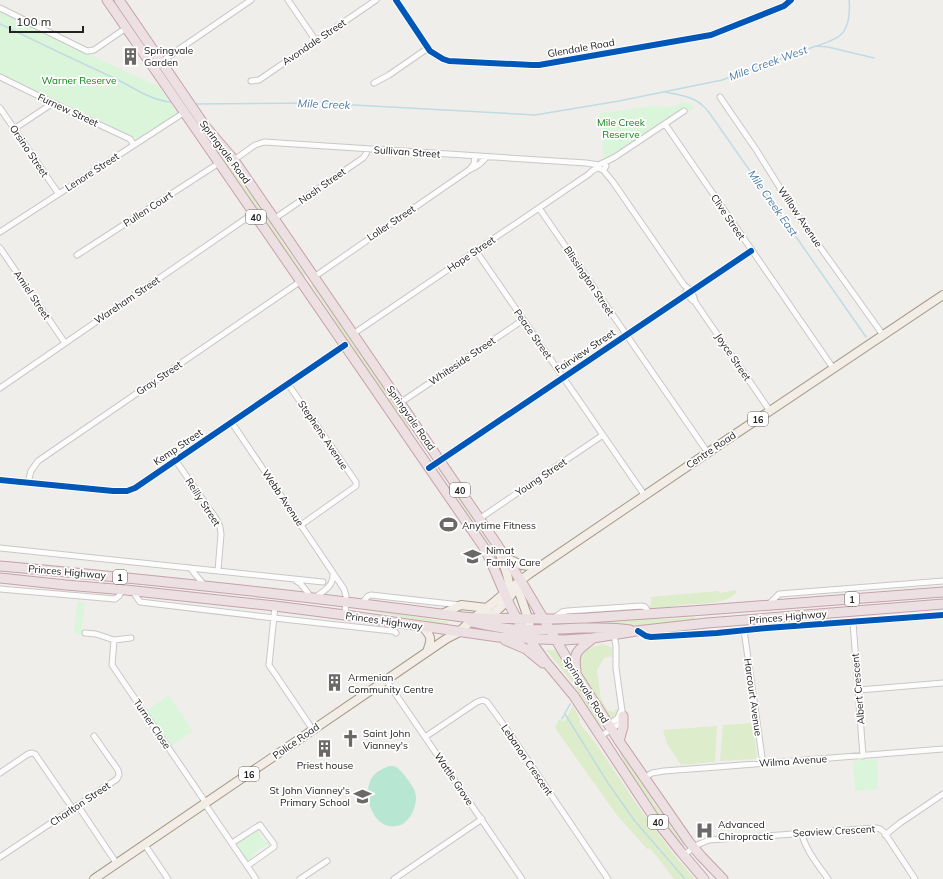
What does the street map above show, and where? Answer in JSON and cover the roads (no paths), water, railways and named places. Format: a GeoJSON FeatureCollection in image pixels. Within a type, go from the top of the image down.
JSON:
{"type":"FeatureCollection","features":[{"type":"Feature","properties":{"kind":"highway","name":"Springvale Road"},"geometry":{"type":"LineString","coordinates":[[107,0],[483,546],[507,594],[517,619],[528,636],[554,672],[574,696],[640,798],[662,828],[704,879]]}},
{"type":"Feature","properties":{"kind":"highway","name":"Springvale Road"},"geometry":{"type":"LineString","coordinates":[[119,0],[210,132],[234,160],[480,519],[521,581],[555,640],[619,742],[694,848],[723,879]]}},
{"type":"Feature","properties":{"kind":"highway"},"geometry":{"type":"LineString","coordinates":[[300,281],[314,277]]}},
{"type":"Feature","properties":{"kind":"highway","name":"Princes Highway"},"geometry":{"type":"LineString","coordinates":[[0,566],[313,598],[442,614],[471,620],[528,636],[555,640],[593,638],[678,626],[943,604]]}},
{"type":"Feature","properties":{"kind":"highway","name":"Princes Highway"},"geometry":{"type":"LineString","coordinates":[[0,578],[275,606],[498,637],[528,636],[549,629],[611,628],[637,631]]}},
{"type":"Feature","properties":{"kind":"highway","name":"Princes Highway"},"geometry":{"type":"LineString","coordinates":[[471,620],[487,618],[587,618],[768,606],[943,592]]}},
{"type":"Feature","properties":{"kind":"highway"},"geometry":{"type":"LineString","coordinates":[[744,607],[745,620]]}},
{"type":"Feature","properties":{"kind":"highway"},"geometry":{"type":"LineString","coordinates":[[498,637],[524,648],[554,672]]}},
{"type":"Feature","properties":{"kind":"highway"},"geometry":{"type":"LineString","coordinates":[[576,674],[574,661],[576,654],[593,638]]}},
{"type":"Feature","properties":{"kind":"highway"},"geometry":{"type":"LineString","coordinates":[[619,742],[623,727],[622,712]]}},
{"type":"Feature","properties":{"kind":"main road","name":"Centre Road"},"geometry":{"type":"LineString","coordinates":[[471,620],[507,594],[539,567],[943,294]]}},
{"type":"Feature","properties":{"kind":"main road"},"geometry":{"type":"LineString","coordinates":[[496,543],[508,579],[507,594]]}},
{"type":"Feature","properties":{"kind":"main road"},"geometry":{"type":"LineString","coordinates":[[505,557],[521,565],[539,567]]}},
{"type":"Feature","properties":{"kind":"main road"},"geometry":{"type":"LineString","coordinates":[[521,581],[519,592],[528,619],[528,636]]}},
{"type":"Feature","properties":{"kind":"main road","name":"Centre Road"},"geometry":{"type":"LineString","coordinates":[[487,618],[497,611],[507,594]]}},
{"type":"Feature","properties":{"kind":"main road"},"geometry":{"type":"LineString","coordinates":[[442,614],[462,605],[488,608]]}},
{"type":"Feature","properties":{"kind":"main road","name":"Police Road"},"geometry":{"type":"LineString","coordinates":[[94,879],[427,652],[459,632],[471,620]]}},
{"type":"Feature","properties":{"kind":"main road"},"geometry":{"type":"LineString","coordinates":[[422,626],[431,639],[427,652]]}},
{"type":"Feature","properties":{"kind":"street"},"geometry":{"type":"LineString","coordinates":[[153,67],[251,0]]}},
{"type":"Feature","properties":{"kind":"street"},"geometry":{"type":"LineString","coordinates":[[288,0],[316,41]]}},
{"type":"Feature","properties":{"kind":"street","name":"Avondale Street"},"geometry":{"type":"LineString","coordinates":[[251,81],[259,80],[376,0]]}},
{"type":"Feature","properties":{"kind":"street","name":"Glendale Road"},"geometry":{"type":"LineString","coordinates":[[396,0],[428,48],[434,54],[447,60],[539,65],[711,35],[784,6],[791,0]]}},
{"type":"Feature","properties":{"kind":"street"},"geometry":{"type":"LineString","coordinates":[[0,8],[87,51],[94,50],[126,28]]}},
{"type":"Feature","properties":{"kind":"street"},"geometry":{"type":"LineString","coordinates":[[374,83],[389,75],[428,48]]}},
{"type":"Feature","properties":{"kind":"street","name":"Furnew Street"},"geometry":{"type":"LineString","coordinates":[[0,77],[130,139],[134,145]]}},
{"type":"Feature","properties":{"kind":"street","name":"Willow Avenue"},"geometry":{"type":"LineString","coordinates":[[720,97],[757,151],[795,212],[883,335]]}},
{"type":"Feature","properties":{"kind":"street"},"geometry":{"type":"LineString","coordinates":[[14,130],[53,103]]}},
{"type":"Feature","properties":{"kind":"street","name":"Orsino Street"},"geometry":{"type":"LineString","coordinates":[[0,108],[58,193]]}},
{"type":"Feature","properties":{"kind":"street","name":"Lenore Street"},"geometry":{"type":"LineString","coordinates":[[0,232],[184,111]]}},
{"type":"Feature","properties":{"kind":"street","name":"Hope Street"},"geometry":{"type":"LineString","coordinates":[[353,334],[684,111]]}},
{"type":"Feature","properties":{"kind":"street","name":"Clive Street"},"geometry":{"type":"LineString","coordinates":[[665,124],[833,368]]}},
{"type":"Feature","properties":{"kind":"street","name":"Sullivan Street"},"geometry":{"type":"LineString","coordinates":[[234,160],[255,145],[264,142],[586,163],[602,166]]}},
{"type":"Feature","properties":{"kind":"street","name":"Nash Street"},"geometry":{"type":"LineString","coordinates":[[274,219],[363,158],[367,149]]}},
{"type":"Feature","properties":{"kind":"street"},"geometry":{"type":"LineString","coordinates":[[469,170],[474,164],[475,156]]}},
{"type":"Feature","properties":{"kind":"street","name":"Loller Street"},"geometry":{"type":"LineString","coordinates":[[314,277],[474,168],[486,157]]}},
{"type":"Feature","properties":{"kind":"street","name":"Pullen Court"},"geometry":{"type":"LineString","coordinates":[[77,255],[219,163]]}},
{"type":"Feature","properties":{"kind":"street","name":"Joyce Street"},"geometry":{"type":"LineString","coordinates":[[602,166],[610,175],[613,182],[684,285],[687,287],[689,293],[694,297],[695,302],[770,411]]}},
{"type":"Feature","properties":{"kind":"street","name":"Blissington Street"},"geometry":{"type":"LineString","coordinates":[[539,208],[708,453]]}},
{"type":"Feature","properties":{"kind":"street","name":"Wareham Street"},"geometry":{"type":"LineString","coordinates":[[0,388],[254,213]]}},
{"type":"Feature","properties":{"kind":"street","name":"Amiel Street"},"geometry":{"type":"LineString","coordinates":[[0,248],[64,343]]}},
{"type":"Feature","properties":{"kind":"street","name":"Peace Street"},"geometry":{"type":"LineString","coordinates":[[476,250],[644,496]]}},
{"type":"Feature","properties":{"kind":"street","name":"Fairview Street"},"geometry":{"type":"LineString","coordinates":[[430,468],[751,251]]}},
{"type":"Feature","properties":{"kind":"street","name":"Gray Street"},"geometry":{"type":"LineString","coordinates":[[28,482],[31,471],[38,461],[300,281]]}},
{"type":"Feature","properties":{"kind":"street","name":"Whiteside Street"},"geometry":{"type":"LineString","coordinates":[[400,403],[524,320]]}},
{"type":"Feature","properties":{"kind":"street","name":"Kemp Street"},"geometry":{"type":"LineString","coordinates":[[0,480],[113,491],[127,491],[135,488],[345,345]]}},
{"type":"Feature","properties":{"kind":"street","name":"Stephens Avenue"},"geometry":{"type":"LineString","coordinates":[[288,384],[356,482],[356,486],[301,525]]}},
{"type":"Feature","properties":{"kind":"street","name":"Webb Avenue"},"geometry":{"type":"LineString","coordinates":[[232,423],[345,591],[346,602],[344,615]]}},
{"type":"Feature","properties":{"kind":"street","name":"Young Street"},"geometry":{"type":"LineString","coordinates":[[480,519],[603,436]]}},
{"type":"Feature","properties":{"kind":"street","name":"Reilly Street"},"geometry":{"type":"LineString","coordinates":[[176,461],[217,520],[220,527],[221,534],[218,571]]}},
{"type":"Feature","properties":{"kind":"street","name":"Princes Highway"},"geometry":{"type":"LineString","coordinates":[[0,548],[323,582]]}},
{"type":"Feature","properties":{"kind":"street"},"geometry":{"type":"LineString","coordinates":[[190,568],[206,587]]}},
{"type":"Feature","properties":{"kind":"street"},"geometry":{"type":"LineString","coordinates":[[294,579],[301,584],[313,598],[330,586],[333,573]]}},
{"type":"Feature","properties":{"kind":"street","name":"Princes Highway"},"geometry":{"type":"LineString","coordinates":[[768,606],[779,594],[943,581]]}},
{"type":"Feature","properties":{"kind":"street"},"geometry":{"type":"LineString","coordinates":[[905,584],[906,595]]}},
{"type":"Feature","properties":{"kind":"street"},"geometry":{"type":"LineString","coordinates":[[64,595],[66,585]]}},
{"type":"Feature","properties":{"kind":"street"},"geometry":{"type":"LineString","coordinates":[[856,588],[856,598]]}},
{"type":"Feature","properties":{"kind":"street"},"geometry":{"type":"LineString","coordinates":[[0,589],[115,599],[128,590]]}},
{"type":"Feature","properties":{"kind":"street","name":"Princes Highway"},"geometry":{"type":"LineString","coordinates":[[128,590],[140,602],[392,631],[396,633]]}},
{"type":"Feature","properties":{"kind":"street","name":"Princes Highway"},"geometry":{"type":"LineString","coordinates":[[361,604],[368,596],[371,595],[462,605]]}},
{"type":"Feature","properties":{"kind":"street"},"geometry":{"type":"LineString","coordinates":[[275,606],[269,659],[270,666],[313,730]]}},
{"type":"Feature","properties":{"kind":"street","name":"Princes Highway"},"geometry":{"type":"LineString","coordinates":[[637,631],[645,636],[651,637],[943,615]]}},
{"type":"Feature","properties":{"kind":"street","name":"Albert Crescent"},"geometry":{"type":"LineString","coordinates":[[853,622],[863,756]]}},
{"type":"Feature","properties":{"kind":"street","name":"Harcourt Avenue"},"geometry":{"type":"LineString","coordinates":[[744,630],[763,764]]}},
{"type":"Feature","properties":{"kind":"street"},"geometry":{"type":"LineString","coordinates":[[85,633],[96,634],[114,640],[131,638]]}},
{"type":"Feature","properties":{"kind":"street"},"geometry":{"type":"LineString","coordinates":[[600,736],[609,727],[620,723],[622,719],[615,665],[616,646],[614,635]]}},
{"type":"Feature","properties":{"kind":"street","name":"Turner Close"},"geometry":{"type":"LineString","coordinates":[[114,640],[112,665],[256,879]]}},
{"type":"Feature","properties":{"kind":"street","name":"Wattle Grove"},"geometry":{"type":"LineString","coordinates":[[386,680],[522,879]]}},
{"type":"Feature","properties":{"kind":"street"},"geometry":{"type":"LineString","coordinates":[[859,690],[943,683]]}},
{"type":"Feature","properties":{"kind":"street","name":"Lebanon Crescent"},"geometry":{"type":"LineString","coordinates":[[425,737],[477,702],[483,700],[487,702],[608,879]]}},
{"type":"Feature","properties":{"kind":"street","name":"Charlton Street"},"geometry":{"type":"LineString","coordinates":[[0,857],[117,778],[119,775],[118,770],[94,736]]}},
{"type":"Feature","properties":{"kind":"street","name":"Wilma Avenue"},"geometry":{"type":"LineString","coordinates":[[644,778],[652,773],[682,769],[763,764],[943,749]]}},
{"type":"Feature","properties":{"kind":"street"},"geometry":{"type":"LineString","coordinates":[[0,773],[28,754],[35,754],[117,864]]}},
{"type":"Feature","properties":{"kind":"street"},"geometry":{"type":"LineString","coordinates":[[885,833],[943,794]]}},
{"type":"Feature","properties":{"kind":"street"},"geometry":{"type":"LineString","coordinates":[[394,879],[482,820]]}},
{"type":"Feature","properties":{"kind":"street"},"geometry":{"type":"LineString","coordinates":[[232,843],[260,825],[274,844],[274,847],[247,866]]}},
{"type":"Feature","properties":{"kind":"street","name":"Seaview Crescent"},"geometry":{"type":"LineString","coordinates":[[684,855],[703,842],[709,840],[878,828],[885,833],[915,879]]}},
{"type":"Feature","properties":{"kind":"street"},"geometry":{"type":"LineString","coordinates":[[799,833],[809,852],[828,879]]}},
{"type":"Feature","properties":{"kind":"street"},"geometry":{"type":"LineString","coordinates":[[145,845],[168,879]]}},
{"type":"Feature","properties":{"kind":"street"},"geometry":{"type":"LineString","coordinates":[[300,879],[327,861]]}},
{"type":"Feature","properties":{"kind":"waterway"},"geometry":{"type":"LineString","coordinates":[[817,46],[839,37],[845,29],[849,16],[849,0]]}},
{"type":"Feature","properties":{"kind":"waterway","name":"Mile Creek"},"geometry":{"type":"LineString","coordinates":[[0,24],[116,79],[143,94],[172,102]]}},
{"type":"Feature","properties":{"kind":"waterway","name":"Mile Creek"},"geometry":{"type":"LineString","coordinates":[[194,104],[317,103],[535,115],[619,101],[722,80],[816,46],[828,47],[874,58]]}},
{"type":"Feature","properties":{"kind":"waterway","name":"Mile Creek East"},"geometry":{"type":"LineString","coordinates":[[665,92],[695,100],[707,110],[866,337]]}},
{"type":"Feature","properties":{"kind":"waterway"},"geometry":{"type":"LineString","coordinates":[[562,719],[570,704]]}},
{"type":"Feature","properties":{"kind":"waterway"},"geometry":{"type":"LineString","coordinates":[[565,714],[608,783],[634,820],[685,879]]}},
{"type":"Feature","properties":{"kind":"place","name":"Springvale Garden"},"geometry":{"type":"Point","coordinates":[131,56]}},
{"type":"Feature","properties":{"kind":"place","name":"Anytime Fitness"},"geometry":{"type":"Point","coordinates":[449,525]}},
{"type":"Feature","properties":{"kind":"place","name":"Nimat Family Care"},"geometry":{"type":"Point","coordinates":[473,556]}},
{"type":"Feature","properties":{"kind":"place","name":"Armenian Community Centre"},"geometry":{"type":"Point","coordinates":[335,683]}},
{"type":"Feature","properties":{"kind":"place","name":"Saint John Vianney's"},"geometry":{"type":"Point","coordinates":[350,739]}},
{"type":"Feature","properties":{"kind":"place","name":"Priest house"},"geometry":{"type":"Point","coordinates":[325,748]}},
{"type":"Feature","properties":{"kind":"place","name":"St John Vianney's Primary School"},"geometry":{"type":"Point","coordinates":[363,796]}},
{"type":"Feature","properties":{"kind":"place","name":"Advanced Chiropractic"},"geometry":{"type":"Point","coordinates":[705,830]}},
{"type":"Feature","properties":{"kind":"water label","name":"Mile Creek West"},"geometry":{"type":"Point","coordinates":[768,63]}},
{"type":"Feature","properties":{"kind":"park label","name":"Warner Reserve"},"geometry":{"type":"Point","coordinates":[79,80]}},
{"type":"Feature","properties":{"kind":"park label","name":"Mile Creek Reserve"},"geometry":{"type":"Point","coordinates":[621,128]}}]}
